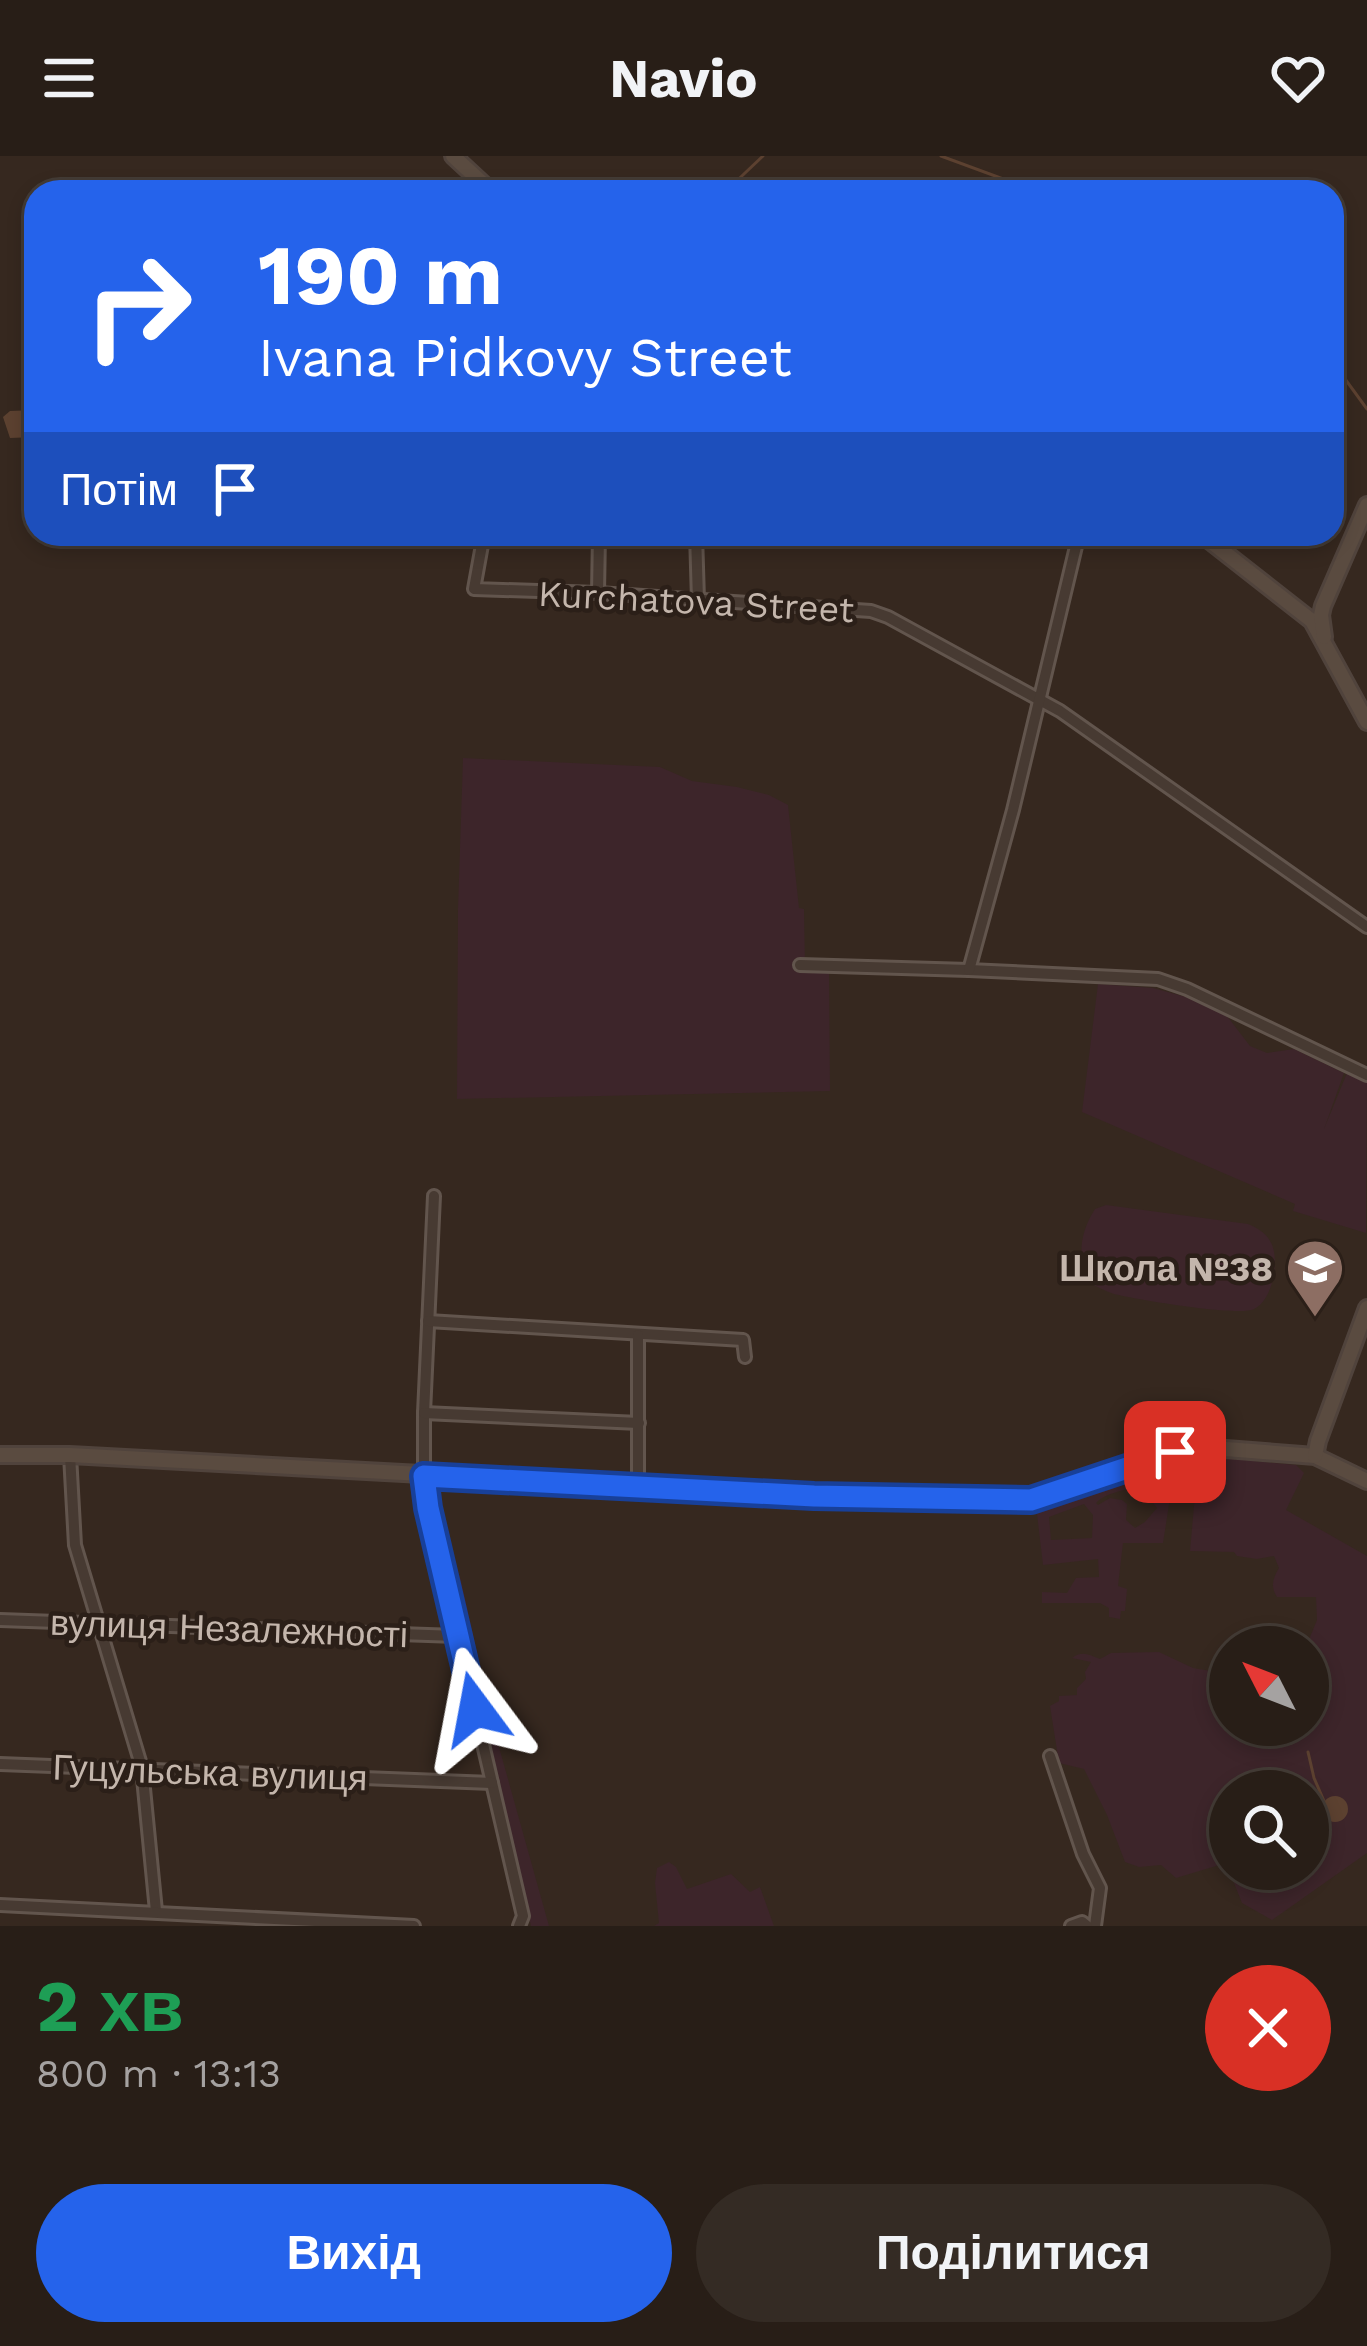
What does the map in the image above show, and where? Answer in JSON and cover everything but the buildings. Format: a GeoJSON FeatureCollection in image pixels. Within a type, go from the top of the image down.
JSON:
{"type":"FeatureCollection","features":[{"type":"Feature","properties":{"kind":"street"},"geometry":{"type":"LineString","coordinates":[[453,156],[478,180]]}},
{"type":"Feature","properties":{"kind":"street"},"geometry":{"type":"LineString","coordinates":[[1325,642],[1322,615],[1329,592],[1367,505]]}},
{"type":"Feature","properties":{"kind":"street","name":"Kurchatova Street"},"geometry":{"type":"LineString","coordinates":[[482,546],[474,589],[871,611],[888,617],[1094,734],[1367,927]]}},
{"type":"Feature","properties":{"kind":"street"},"geometry":{"type":"LineString","coordinates":[[598,593],[599,546]]}},
{"type":"Feature","properties":{"kind":"street"},"geometry":{"type":"LineString","coordinates":[[696,546],[698,600]]}},
{"type":"Feature","properties":{"kind":"street"},"geometry":{"type":"LineString","coordinates":[[969,970],[1076,546]]}},
{"type":"Feature","properties":{"kind":"street"},"geometry":{"type":"LineString","coordinates":[[1216,546],[1312,621],[1367,722]]}},
{"type":"Feature","properties":{"kind":"street"},"geometry":{"type":"LineString","coordinates":[[1290,606],[1313,605],[1329,592]]}},
{"type":"Feature","properties":{"kind":"street"},"geometry":{"type":"LineString","coordinates":[[1055,634],[1072,639]]}},
{"type":"Feature","properties":{"kind":"street"},"geometry":{"type":"LineString","coordinates":[[800,965],[1158,980],[1187,989],[1367,1075]]}},
{"type":"Feature","properties":{"kind":"street"},"geometry":{"type":"LineString","coordinates":[[434,1196],[424,1476],[523,1916],[519,1926]]}},
{"type":"Feature","properties":{"kind":"street"},"geometry":{"type":"LineString","coordinates":[[1316,1456],[1367,1308]]}},
{"type":"Feature","properties":{"kind":"street"},"geometry":{"type":"LineString","coordinates":[[428,1321],[743,1340],[745,1357]]}},
{"type":"Feature","properties":{"kind":"street"},"geometry":{"type":"LineString","coordinates":[[638,1335],[638,1485]]}},
{"type":"Feature","properties":{"kind":"street"},"geometry":{"type":"LineString","coordinates":[[424,1413],[639,1423]]}},
{"type":"Feature","properties":{"kind":"street"},"geometry":{"type":"LineString","coordinates":[[0,1455],[814,1496],[1031,1500],[1175,1452],[1226,1449],[1316,1456],[1367,1481]]}},
{"type":"Feature","properties":{"kind":"street"},"geometry":{"type":"LineString","coordinates":[[70,1455],[75,1545],[142,1768],[156,1911]]}},
{"type":"Feature","properties":{"kind":"street","name":"вулиця Незалежності"},"geometry":{"type":"LineString","coordinates":[[0,1620],[458,1636]]}},
{"type":"Feature","properties":{"kind":"street"},"geometry":{"type":"LineString","coordinates":[[1050,1756],[1082,1854],[1100,1888],[1091,1926],[1082,1922],[1071,1926]]}},
{"type":"Feature","properties":{"kind":"street","name":"Гуцульська вулиця"},"geometry":{"type":"LineString","coordinates":[[0,1764],[492,1783]]}},
{"type":"Feature","properties":{"kind":"street"},"geometry":{"type":"LineString","coordinates":[[0,1904],[414,1926]]}},
{"type":"Feature","properties":{"kind":"shaded area"},"geometry":{"type":"Polygon","coordinates":[[[24,410],[24,437],[10,438],[3,417],[10,411],[24,410]]]}},
{"type":"Feature","properties":{"kind":"shaded area"},"geometry":{"type":"Polygon","coordinates":[[[463,758],[660,767],[692,781],[769,795],[788,805],[799,908],[804,909],[805,969],[829,968],[830,1091],[457,1099],[463,758]]]}},
{"type":"Feature","properties":{"kind":"shaded area"},"geometry":{"type":"Polygon","coordinates":[[[1098,984],[1153,988],[1186,997],[1227,1016],[1250,1046],[1267,1053],[1294,1049],[1344,1073],[1324,1129],[1347,1073],[1367,1082],[1366,1233],[1293,1211],[1295,1204],[1082,1112],[1098,984]]]}},
{"type":"Feature","properties":{"kind":"shaded area"},"geometry":{"type":"Polygon","coordinates":[[[1106,1205],[1258,1229],[1270,1241],[1275,1258],[1266,1297],[1254,1309],[1208,1309],[1114,1294],[1088,1282],[1081,1254],[1083,1236],[1095,1209],[1106,1205]]]}},
{"type":"Feature","properties":{"kind":"shaded area"},"geometry":{"type":"Polygon","coordinates":[[[1225,1458],[1296,1465],[1304,1473],[1286,1510],[1367,1556],[1367,1853],[1329,1880],[1329,1770],[1209,1770],[1209,1868],[1176,1878],[1161,1865],[1139,1867],[1125,1862],[1084,1769],[1059,1763],[1050,1706],[1059,1696],[1077,1695],[1086,1679],[1091,1662],[1072,1658],[1079,1654],[1100,1659],[1111,1653],[1159,1652],[1209,1671],[1209,1746],[1329,1746],[1329,1626],[1315,1626],[1316,1597],[1277,1597],[1273,1582],[1279,1568],[1274,1556],[1257,1559],[1234,1552],[1190,1551],[1198,1461],[1225,1458]]]}},
{"type":"Feature","properties":{"kind":"shaded area"},"geometry":{"type":"Polygon","coordinates":[[[1175,1466],[1163,1543],[1123,1543],[1118,1586],[1127,1589],[1120,1619],[1109,1617],[1109,1608],[1100,1603],[1042,1603],[1042,1592],[1067,1593],[1076,1578],[1099,1577],[1098,1559],[1043,1565],[1037,1514],[1103,1481],[1132,1475],[1151,1478],[1096,1503],[1122,1500],[1127,1504],[1126,1520],[1135,1528],[1157,1508],[1142,1489],[1158,1481],[1159,1470],[1175,1466]],[[1084,1504],[1049,1517],[1051,1540],[1092,1538],[1093,1515],[1084,1504]]]}},
{"type":"Feature","properties":{"kind":"shaded area"},"geometry":{"type":"Polygon","coordinates":[[[445,1562],[455,1563],[461,1580],[494,1729],[549,1926],[531,1926],[445,1562]]]}},
{"type":"Feature","properties":{"kind":"shaded area"},"geometry":{"type":"Polygon","coordinates":[[[1340,1797],[1347,1804],[1344,1818],[1329,1820],[1329,1798],[1340,1797]]]}},
{"type":"Feature","properties":{"kind":"shaded area"},"geometry":{"type":"Polygon","coordinates":[[[669,1862],[687,1889],[731,1874],[750,1892],[760,1887],[774,1926],[654,1926],[659,1923],[657,1868],[669,1862]]]}},
{"type":"Feature","properties":{"kind":"shaded area"},"geometry":{"type":"Polygon","coordinates":[[[1237,1890],[1315,1890],[1272,1920],[1242,1903],[1237,1890]]]}},
{"type":"Feature","properties":{"kind":"waterway"},"geometry":{"type":"LineString","coordinates":[[738,180],[763,156]]}},
{"type":"Feature","properties":{"kind":"waterway"},"geometry":{"type":"LineString","coordinates":[[941,156],[1006,180]]}},
{"type":"Feature","properties":{"kind":"waterway"},"geometry":{"type":"LineString","coordinates":[[1344,377],[1367,409]]}},
{"type":"Feature","properties":{"kind":"waterway"},"geometry":{"type":"LineString","coordinates":[[1308,1752],[1312,1770]]}},
{"type":"Feature","properties":{"kind":"place","name":"Школа №38"},"geometry":{"type":"Point","coordinates":[1315,1319]}},
{"type":"Feature","properties":{"kind":"route"},"geometry":{"type":"LineString","coordinates":[[475,1709],[424,1476],[814,1496],[1031,1500],[1175,1452]]}}]}
